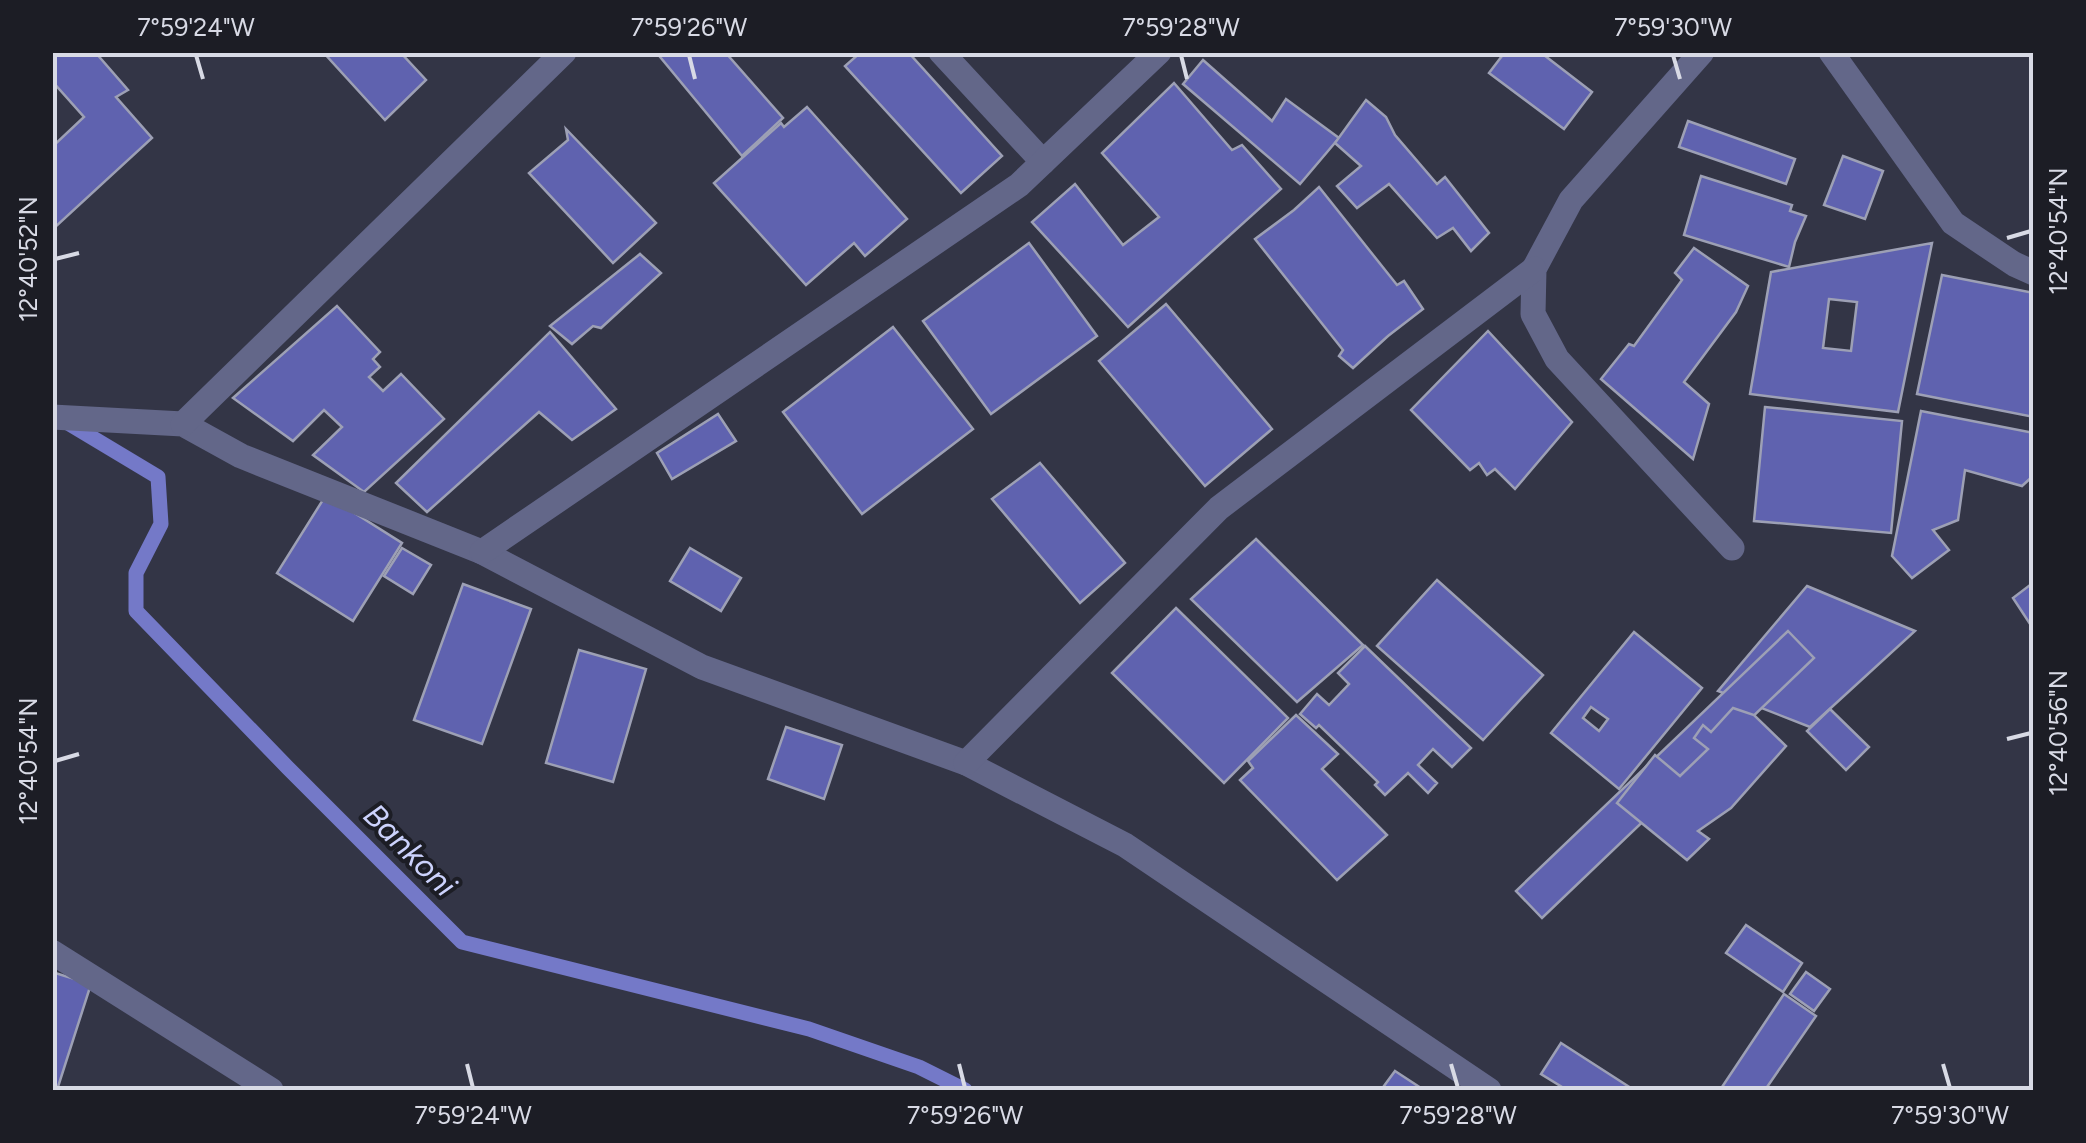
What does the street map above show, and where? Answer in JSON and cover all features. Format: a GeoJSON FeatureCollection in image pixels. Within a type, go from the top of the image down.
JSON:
{"type":"FeatureCollection","features":[{"type":"Feature","properties":{"kind":"street"},"geometry":{"type":"LineString","coordinates":[[183,424],[564,52]]}},
{"type":"Feature","properties":{"kind":"street"},"geometry":{"type":"LineString","coordinates":[[941,52],[1043,162]]}},
{"type":"Feature","properties":{"kind":"street"},"geometry":{"type":"LineString","coordinates":[[482,552],[1019,185],[1158,52]]}},
{"type":"Feature","properties":{"kind":"street"},"geometry":{"type":"LineString","coordinates":[[966,763],[1219,508],[1534,269],[1572,200],[1702,52]]}},
{"type":"Feature","properties":{"kind":"street"},"geometry":{"type":"LineString","coordinates":[[1833,53],[1953,224],[2034,273]]}},
{"type":"Feature","properties":{"kind":"street"},"geometry":{"type":"LineString","coordinates":[[1534,269],[1533,314],[1557,360],[1732,548]]}},
{"type":"Feature","properties":{"kind":"street"},"geometry":{"type":"LineString","coordinates":[[52,417],[183,424],[241,456],[482,552],[702,667],[966,763],[1125,845],[1490,1090]]}},
{"type":"Feature","properties":{"kind":"street"},"geometry":{"type":"LineString","coordinates":[[52,952],[271,1090]]}},
{"type":"Feature","properties":{"kind":"building"},"geometry":{"type":"Polygon","coordinates":[[[52,52],[95,52],[128,90],[116,97],[152,138],[52,230],[52,147],[84,117],[52,81],[52,52]]]}},
{"type":"Feature","properties":{"kind":"building"},"geometry":{"type":"Polygon","coordinates":[[[323,52],[400,52],[426,80],[385,120],[323,52]]]}},
{"type":"Feature","properties":{"kind":"building"},"geometry":{"type":"Polygon","coordinates":[[[656,52],[725,52],[783,118],[742,156],[656,52]]]}},
{"type":"Feature","properties":{"kind":"building"},"geometry":{"type":"Polygon","coordinates":[[[861,52],[908,52],[1002,156],[961,193],[845,66],[861,52]]]}},
{"type":"Feature","properties":{"kind":"building"},"geometry":{"type":"Polygon","coordinates":[[[1505,52],[1540,52],[1592,92],[1564,129],[1489,73],[1505,52]]]}},
{"type":"Feature","properties":{"kind":"building"},"geometry":{"type":"Polygon","coordinates":[[[1203,60],[1272,121],[1286,99],[1339,138],[1300,184],[1183,84],[1203,60]]]}},
{"type":"Feature","properties":{"kind":"building"},"geometry":{"type":"Polygon","coordinates":[[[1174,83],[1232,150],[1242,145],[1281,189],[1128,327],[1032,222],[1075,184],[1123,245],[1159,217],[1102,153],[1174,83]]]}},
{"type":"Feature","properties":{"kind":"building"},"geometry":{"type":"Polygon","coordinates":[[[1366,100],[1386,117],[1395,135],[1437,184],[1445,177],[1489,233],[1471,251],[1453,228],[1437,238],[1389,184],[1357,208],[1337,186],[1361,166],[1335,143],[1366,100]]]}},
{"type":"Feature","properties":{"kind":"building"},"geometry":{"type":"Polygon","coordinates":[[[807,107],[907,219],[865,256],[854,243],[806,285],[714,183],[781,123],[784,127],[807,107]]]}},
{"type":"Feature","properties":{"kind":"building"},"geometry":{"type":"Polygon","coordinates":[[[1688,121],[1795,159],[1786,184],[1679,147],[1688,121]]]}},
{"type":"Feature","properties":{"kind":"building"},"geometry":{"type":"Polygon","coordinates":[[[566,129],[656,223],[613,263],[529,173],[568,140],[566,129]]]}},
{"type":"Feature","properties":{"kind":"building"},"geometry":{"type":"Polygon","coordinates":[[[1843,156],[1883,171],[1865,219],[1824,205],[1843,156]]]}},
{"type":"Feature","properties":{"kind":"building"},"geometry":{"type":"Polygon","coordinates":[[[1701,176],[1792,205],[1790,211],[1806,216],[1789,267],[1684,235],[1701,176]]]}},
{"type":"Feature","properties":{"kind":"building"},"geometry":{"type":"Polygon","coordinates":[[[1319,187],[1397,285],[1404,281],[1423,309],[1353,368],[1339,356],[1343,350],[1255,239],[1319,187]]]}},
{"type":"Feature","properties":{"kind":"building"},"geometry":{"type":"Polygon","coordinates":[[[1029,243],[1097,336],[991,414],[923,321],[1029,243]]]}},
{"type":"Feature","properties":{"kind":"building"},"geometry":{"type":"Polygon","coordinates":[[[1932,243],[1898,412],[1750,394],[1771,272],[1932,243]],[[1829,299],[1823,348],[1851,351],[1857,302],[1829,299]]]}},
{"type":"Feature","properties":{"kind":"building"},"geometry":{"type":"Polygon","coordinates":[[[1694,248],[1748,286],[1736,312],[1684,382],[1709,404],[1693,459],[1601,379],[1629,344],[1634,346],[1682,280],[1675,273],[1694,248]]]}},
{"type":"Feature","properties":{"kind":"building"},"geometry":{"type":"Polygon","coordinates":[[[640,254],[661,273],[601,328],[593,326],[572,344],[550,326],[640,254]]]}},
{"type":"Feature","properties":{"kind":"building"},"geometry":{"type":"Polygon","coordinates":[[[1942,275],[2034,293],[2034,417],[1917,394],[1942,275]]]}},
{"type":"Feature","properties":{"kind":"building"},"geometry":{"type":"Polygon","coordinates":[[[1166,304],[1272,429],[1205,486],[1099,361],[1166,304]]]}},
{"type":"Feature","properties":{"kind":"building"},"geometry":{"type":"Polygon","coordinates":[[[337,306],[380,352],[373,359],[380,367],[369,377],[383,391],[401,374],[444,419],[364,492],[313,455],[342,427],[324,410],[293,441],[233,398],[337,306]]]}},
{"type":"Feature","properties":{"kind":"building"},"geometry":{"type":"Polygon","coordinates":[[[893,327],[973,429],[862,514],[783,412],[893,327]]]}},
{"type":"Feature","properties":{"kind":"building"},"geometry":{"type":"Polygon","coordinates":[[[1488,331],[1572,422],[1515,489],[1495,469],[1487,475],[1479,463],[1470,470],[1411,410],[1488,331]]]}},
{"type":"Feature","properties":{"kind":"building"},"geometry":{"type":"Polygon","coordinates":[[[550,332],[616,409],[572,440],[539,412],[427,512],[396,483],[550,332]]]}},
{"type":"Feature","properties":{"kind":"building"},"geometry":{"type":"Polygon","coordinates":[[[1765,407],[1902,421],[1891,533],[1754,521],[1765,407]]]}},
{"type":"Feature","properties":{"kind":"building"},"geometry":{"type":"Polygon","coordinates":[[[1921,411],[2034,433],[2034,475],[2022,486],[1965,470],[1958,520],[1933,530],[1949,550],[1912,578],[1892,556],[1921,411]]]}},
{"type":"Feature","properties":{"kind":"building"},"geometry":{"type":"Polygon","coordinates":[[[718,414],[736,441],[672,479],[657,453],[718,414]]]}},
{"type":"Feature","properties":{"kind":"building"},"geometry":{"type":"Polygon","coordinates":[[[1040,463],[1125,563],[1080,603],[992,499],[1040,463]]]}},
{"type":"Feature","properties":{"kind":"building"},"geometry":{"type":"Polygon","coordinates":[[[326,495],[402,543],[353,621],[277,573],[326,495]]]}},
{"type":"Feature","properties":{"kind":"building"},"geometry":{"type":"Polygon","coordinates":[[[1256,539],[1363,645],[1297,702],[1191,599],[1256,539]]]}},
{"type":"Feature","properties":{"kind":"building"},"geometry":{"type":"Polygon","coordinates":[[[402,548],[431,565],[413,594],[384,576],[402,548]]]}},
{"type":"Feature","properties":{"kind":"building"},"geometry":{"type":"Polygon","coordinates":[[[690,548],[741,578],[721,611],[670,581],[690,548]]]}},
{"type":"Feature","properties":{"kind":"building"},"geometry":{"type":"Polygon","coordinates":[[[1437,580],[1543,675],[1483,740],[1377,646],[1437,580]]]}},
{"type":"Feature","properties":{"kind":"building"},"geometry":{"type":"Polygon","coordinates":[[[2034,582],[2034,630],[2013,598],[2034,582]]]}},
{"type":"Feature","properties":{"kind":"building"},"geometry":{"type":"Polygon","coordinates":[[[463,584],[531,609],[482,744],[414,720],[463,584]]]}},
{"type":"Feature","properties":{"kind":"building"},"geometry":{"type":"Polygon","coordinates":[[[1807,586],[1915,631],[1810,727],[1718,691],[1807,586]]]}},
{"type":"Feature","properties":{"kind":"building"},"geometry":{"type":"Polygon","coordinates":[[[1176,608],[1288,718],[1224,783],[1112,673],[1176,608]]]}},
{"type":"Feature","properties":{"kind":"building"},"geometry":{"type":"Polygon","coordinates":[[[1788,631],[1814,658],[1542,918],[1516,891],[1788,631]]]}},
{"type":"Feature","properties":{"kind":"building"},"geometry":{"type":"Polygon","coordinates":[[[1634,632],[1702,688],[1619,789],[1551,733],[1634,632]],[[1591,707],[1583,718],[1599,731],[1608,719],[1591,707]]]}},
{"type":"Feature","properties":{"kind":"building"},"geometry":{"type":"Polygon","coordinates":[[[1365,646],[1471,748],[1452,767],[1433,749],[1418,765],[1437,783],[1428,793],[1408,773],[1385,795],[1375,785],[1378,782],[1319,725],[1316,728],[1300,714],[1317,694],[1329,705],[1349,684],[1338,673],[1365,646]]]}},
{"type":"Feature","properties":{"kind":"building"},"geometry":{"type":"Polygon","coordinates":[[[579,650],[646,669],[613,782],[546,763],[579,650]]]}},
{"type":"Feature","properties":{"kind":"building"},"geometry":{"type":"Polygon","coordinates":[[[1733,708],[1754,715],[1786,746],[1731,808],[1698,831],[1709,839],[1687,860],[1617,803],[1655,755],[1680,776],[1708,749],[1694,738],[1703,725],[1711,732],[1733,708]]]}},
{"type":"Feature","properties":{"kind":"building"},"geometry":{"type":"Polygon","coordinates":[[[1830,709],[1869,747],[1846,770],[1807,731],[1830,709]]]}},
{"type":"Feature","properties":{"kind":"building"},"geometry":{"type":"Polygon","coordinates":[[[1296,715],[1338,754],[1322,769],[1387,835],[1337,880],[1240,780],[1253,768],[1248,761],[1296,715]]]}},
{"type":"Feature","properties":{"kind":"building"},"geometry":{"type":"Polygon","coordinates":[[[786,727],[842,745],[824,799],[768,779],[786,727]]]}},
{"type":"Feature","properties":{"kind":"building"},"geometry":{"type":"Polygon","coordinates":[[[1746,925],[1802,963],[1783,992],[1726,953],[1746,925]]]}},
{"type":"Feature","properties":{"kind":"building"},"geometry":{"type":"Polygon","coordinates":[[[52,972],[91,984],[57,1090],[52,1090],[52,972]]]}},
{"type":"Feature","properties":{"kind":"building"},"geometry":{"type":"Polygon","coordinates":[[[1806,972],[1830,989],[1814,1011],[1790,994],[1806,972]]]}},
{"type":"Feature","properties":{"kind":"building"},"geometry":{"type":"Polygon","coordinates":[[[1784,994],[1816,1016],[1765,1090],[1720,1090],[1784,994]]]}},
{"type":"Feature","properties":{"kind":"building"},"geometry":{"type":"Polygon","coordinates":[[[1561,1043],[1634,1090],[1567,1090],[1541,1074],[1561,1043]]]}},
{"type":"Feature","properties":{"kind":"building"},"geometry":{"type":"Polygon","coordinates":[[[1395,1071],[1424,1090],[1381,1090],[1395,1071]]]}},
{"type":"Feature","properties":{"kind":"waterway","name":"Bankoni"},"geometry":{"type":"LineString","coordinates":[[68,423],[158,477],[161,524],[136,573],[136,611],[462,942],[809,1029],[919,1067],[965,1090]]}}]}
